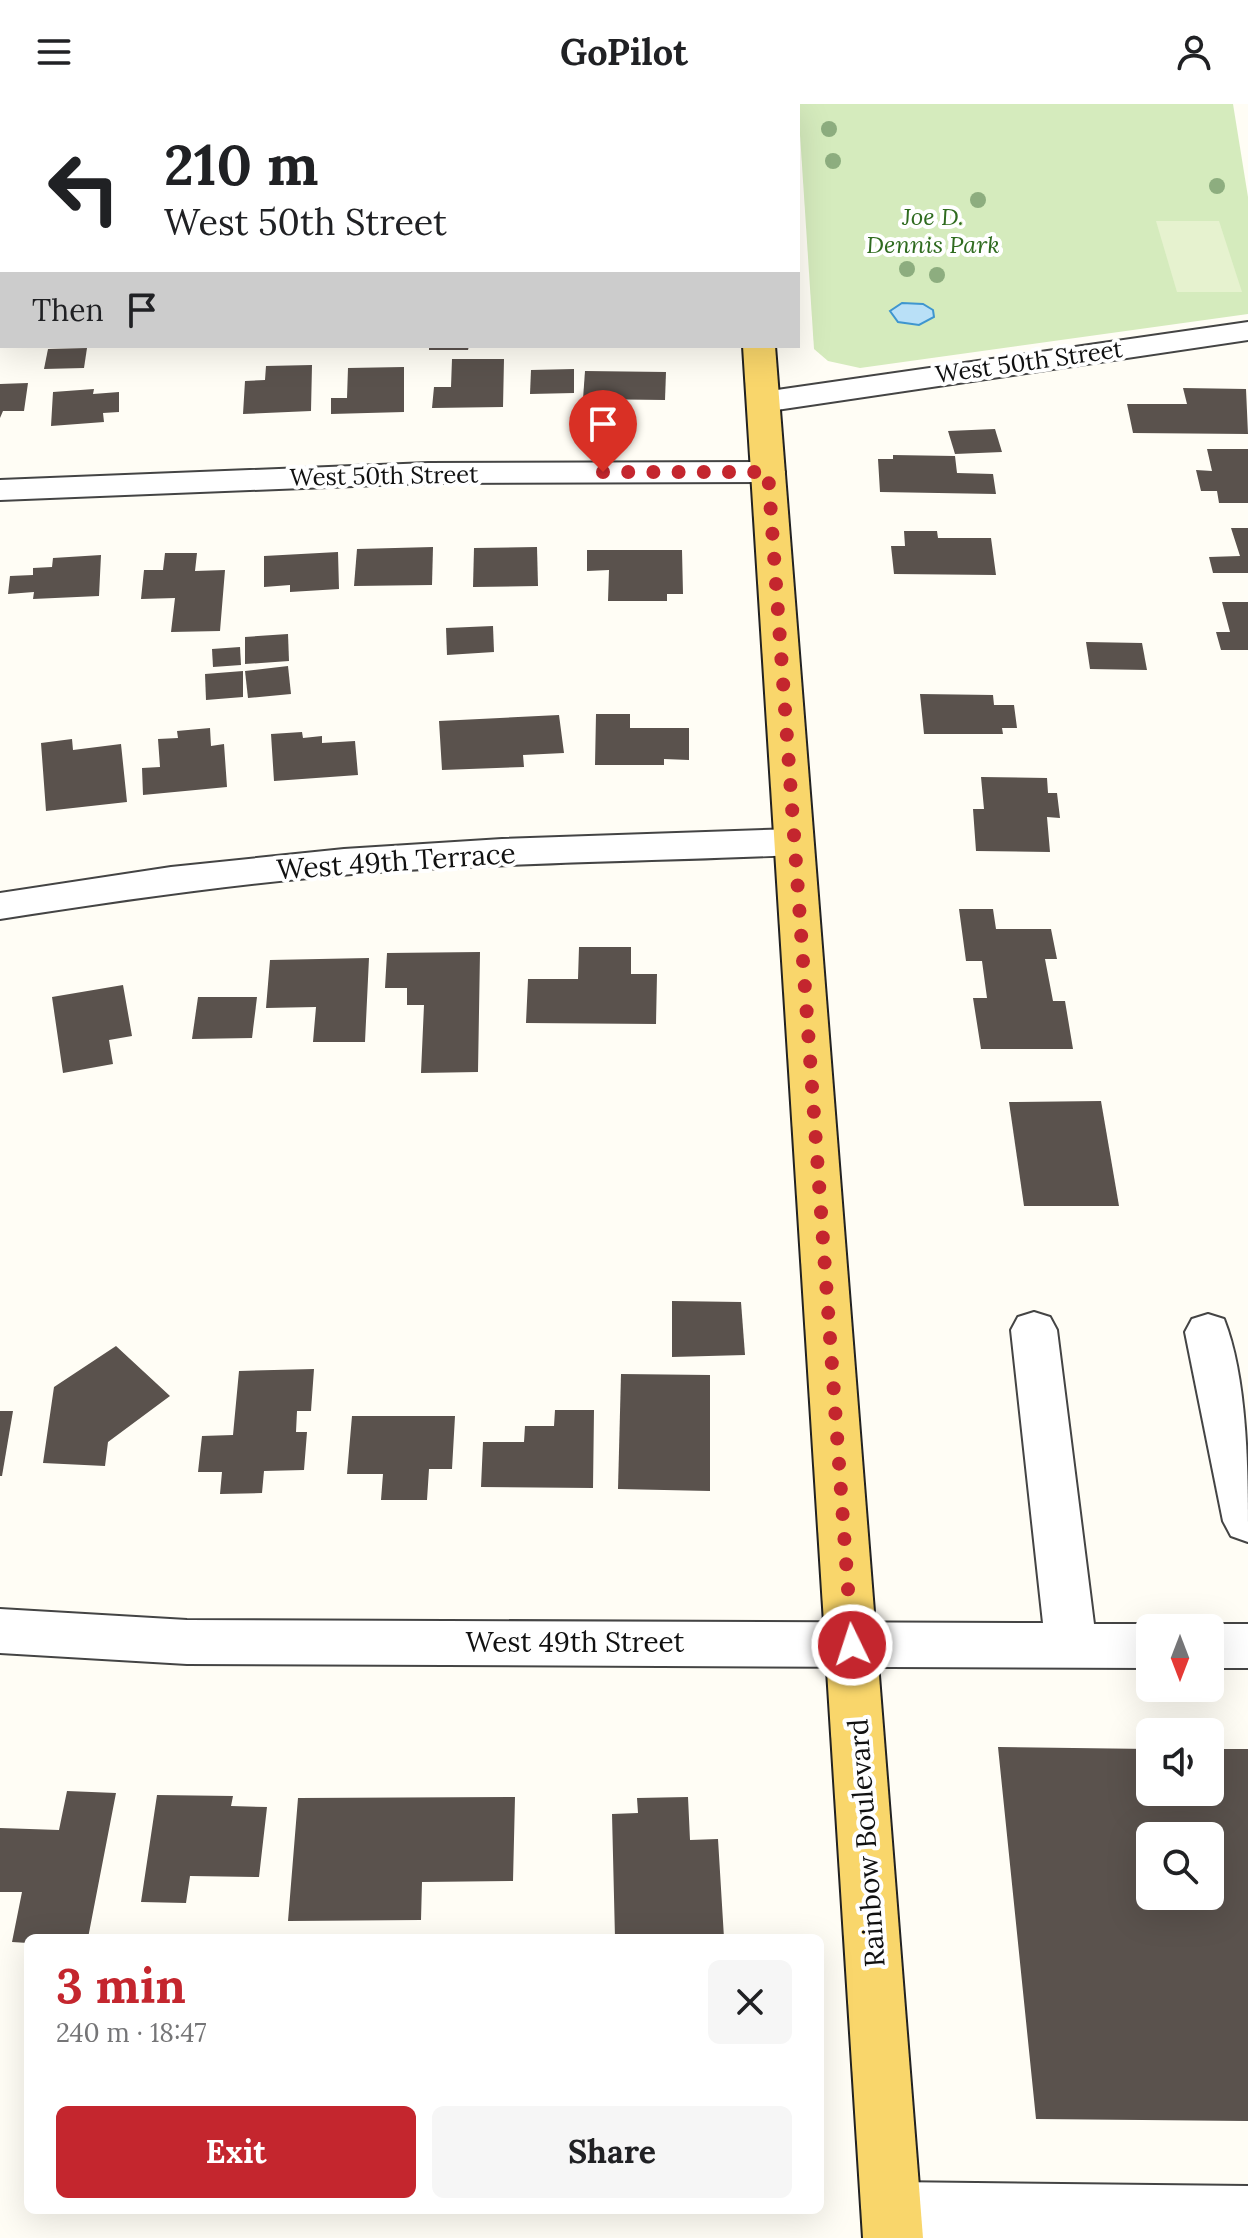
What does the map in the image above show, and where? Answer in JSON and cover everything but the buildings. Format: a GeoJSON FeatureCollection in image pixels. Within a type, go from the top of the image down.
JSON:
{"type":"FeatureCollection","features":[{"type":"Feature","properties":{"kind":"main road","name":"Rainbow Boulevard"},"geometry":{"type":"LineString","coordinates":[[759,348],[892,2225]]}},
{"type":"Feature","properties":{"kind":"street","name":"West 50th Street"},"geometry":{"type":"LineString","coordinates":[[763,402],[1248,331]]}},
{"type":"Feature","properties":{"kind":"street","name":"West 50th Street"},"geometry":{"type":"LineString","coordinates":[[0,490],[428,473],[768,472]]}},
{"type":"Feature","properties":{"kind":"street","name":"West 49th Terrace"},"geometry":{"type":"LineString","coordinates":[[0,906],[107,888],[278,867],[461,854],[794,842]]}},
{"type":"Feature","properties":{"kind":"street"},"geometry":{"type":"LineString","coordinates":[[1034,1330],[1071,1646]]}},
{"type":"Feature","properties":{"kind":"street"},"geometry":{"type":"LineString","coordinates":[[1208,1332],[1248,1521]]}},
{"type":"Feature","properties":{"kind":"street","name":"West 49th Street"},"geometry":{"type":"LineString","coordinates":[[0,1631],[187,1642],[1136,1646]]}},
{"type":"Feature","properties":{"kind":"street"},"geometry":{"type":"LineString","coordinates":[[1224,1646],[1248,1646]]}},
{"type":"Feature","properties":{"kind":"street"},"geometry":{"type":"LineString","coordinates":[[892,2225],[1248,2216]]}},
{"type":"Feature","properties":{"kind":"green space","name":"Joe D. Dennis Park"},"geometry":{"type":"Polygon","coordinates":[[[800,104],[1233,104],[1248,197],[1248,314],[860,368],[828,361],[814,349],[800,104]]]}},
{"type":"Feature","properties":{"kind":"green space"},"geometry":{"type":"Polygon","coordinates":[[[1156,221],[1219,221],[1242,292],[1177,292],[1156,221]]]}},
{"type":"Feature","properties":{"kind":"water"},"geometry":{"type":"Polygon","coordinates":[[[902,303],[923,304],[933,310],[934,317],[919,325],[898,322],[890,311],[902,303]]]}},
{"type":"Feature","properties":{"kind":"route"},"geometry":{"type":"LineString","coordinates":[[603,472],[768,472],[852,1645]]}}]}
